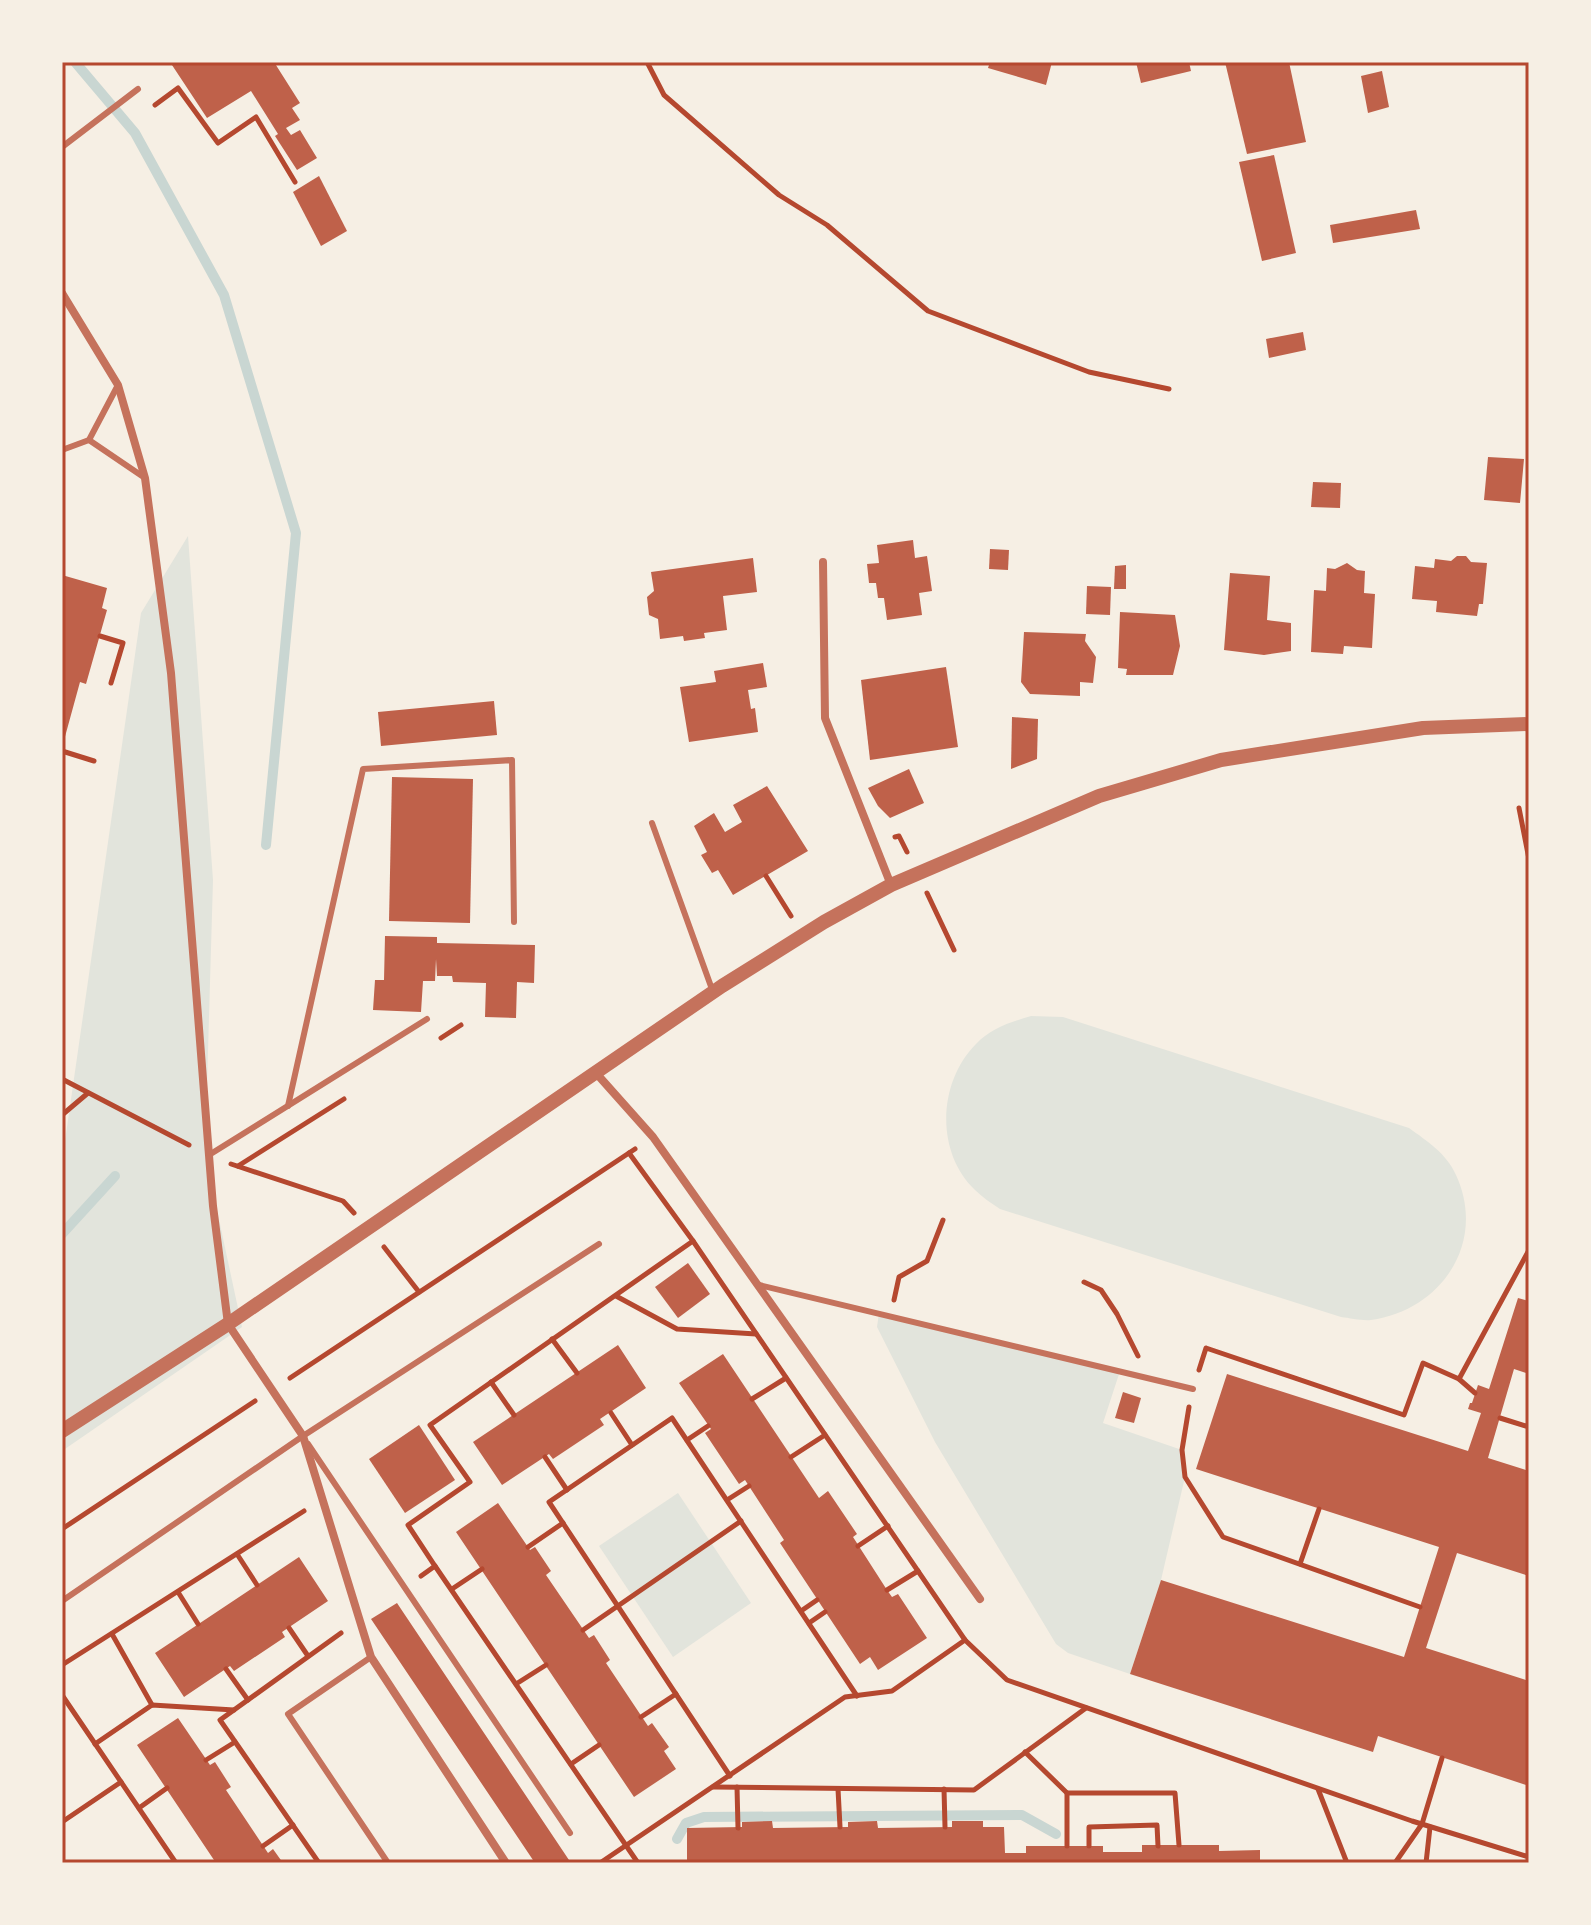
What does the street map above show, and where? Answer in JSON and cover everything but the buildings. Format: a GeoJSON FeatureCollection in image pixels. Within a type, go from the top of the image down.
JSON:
{"type":"FeatureCollection","features":[{"type":"Feature","properties":{"kind":"street"},"geometry":{"type":"LineString","coordinates":[[62,293],[118,385],[145,478],[171,673],[209,1155],[228,1324],[303,1436],[371,1657],[506,1863]]}},
{"type":"Feature","properties":{"kind":"street"},"geometry":{"type":"LineString","coordinates":[[823,562],[825,718],[891,885]]}},
{"type":"Feature","properties":{"kind":"street"},"geometry":{"type":"LineString","coordinates":[[62,1431],[228,1324],[713,992],[803,935],[891,885],[1099,796],[1221,760],[1423,728],[1529,724]]}},
{"type":"Feature","properties":{"kind":"street"},"geometry":{"type":"LineString","coordinates":[[596,1073],[653,1137],[980,1599]]}},
{"type":"Feature","properties":{"kind":"lane"},"geometry":{"type":"LineString","coordinates":[[62,147],[138,89]]}},
{"type":"Feature","properties":{"kind":"lane"},"geometry":{"type":"LineString","coordinates":[[62,450],[89,440],[118,385]]}},
{"type":"Feature","properties":{"kind":"lane"},"geometry":{"type":"LineString","coordinates":[[89,440],[145,478]]}},
{"type":"Feature","properties":{"kind":"lane"},"geometry":{"type":"LineString","coordinates":[[288,1106],[363,769],[512,760],[514,922]]}},
{"type":"Feature","properties":{"kind":"lane"},"geometry":{"type":"LineString","coordinates":[[652,823],[713,992]]}},
{"type":"Feature","properties":{"kind":"lane"},"geometry":{"type":"LineString","coordinates":[[209,1155],[427,1019]]}},
{"type":"Feature","properties":{"kind":"lane"},"geometry":{"type":"LineString","coordinates":[[62,1601],[303,1436],[599,1244]]}},
{"type":"Feature","properties":{"kind":"lane"},"geometry":{"type":"LineString","coordinates":[[759,1285],[1193,1389]]}},
{"type":"Feature","properties":{"kind":"lane"},"geometry":{"type":"LineString","coordinates":[[303,1436],[570,1833]]}},
{"type":"Feature","properties":{"kind":"lane"},"geometry":{"type":"LineString","coordinates":[[371,1657],[288,1714],[388,1863]]}},
{"type":"Feature","properties":{"kind":"path"},"geometry":{"type":"LineString","coordinates":[[647,62],[664,95],[779,195],[827,225],[928,311],[1089,372],[1169,389]]}},
{"type":"Feature","properties":{"kind":"path"},"geometry":{"type":"LineString","coordinates":[[146,111],[178,88],[218,143],[256,117],[295,182]]}},
{"type":"Feature","properties":{"kind":"path"},"geometry":{"type":"LineString","coordinates":[[100,636],[123,643],[111,683]]}},
{"type":"Feature","properties":{"kind":"path"},"geometry":{"type":"LineString","coordinates":[[62,751],[94,761]]}},
{"type":"Feature","properties":{"kind":"path"},"geometry":{"type":"LineString","coordinates":[[1519,808],[1529,859]]}},
{"type":"Feature","properties":{"kind":"path"},"geometry":{"type":"LineString","coordinates":[[766,876],[803,935]]}},
{"type":"Feature","properties":{"kind":"path"},"geometry":{"type":"LineString","coordinates":[[62,1079],[209,1155],[274,1181],[343,1201],[419,1292]]}},
{"type":"Feature","properties":{"kind":"path"},"geometry":{"type":"LineString","coordinates":[[62,1115],[88,1093]]}},
{"type":"Feature","properties":{"kind":"path"},"geometry":{"type":"LineString","coordinates":[[62,1529],[653,1137]]}},
{"type":"Feature","properties":{"kind":"path"},"geometry":{"type":"LineString","coordinates":[[629,1153],[693,1241],[965,1640],[1007,1680],[1430,1827],[1529,1857]]}},
{"type":"Feature","properties":{"kind":"path"},"geometry":{"type":"LineString","coordinates":[[890,1316],[899,1277],[927,1261],[943,1220]]}},
{"type":"Feature","properties":{"kind":"path"},"geometry":{"type":"LineString","coordinates":[[435,1566],[408,1525],[470,1482],[430,1425],[693,1241]]}},
{"type":"Feature","properties":{"kind":"path"},"geometry":{"type":"LineString","coordinates":[[1459,1379],[1529,1250]]}},
{"type":"Feature","properties":{"kind":"path"},"geometry":{"type":"LineString","coordinates":[[1084,1282],[1101,1290],[1151,1379]]}},
{"type":"Feature","properties":{"kind":"path"},"geometry":{"type":"LineString","coordinates":[[616,1296],[677,1329],[756,1334]]}},
{"type":"Feature","properties":{"kind":"path"},"geometry":{"type":"LineString","coordinates":[[552,1339],[577,1373]]}},
{"type":"Feature","properties":{"kind":"path"},"geometry":{"type":"LineString","coordinates":[[1420,1607],[1223,1537],[1185,1477],[1182,1450],[1193,1389],[1206,1348],[1404,1415],[1423,1363],[1459,1379],[1475,1393]]}},
{"type":"Feature","properties":{"kind":"path"},"geometry":{"type":"LineString","coordinates":[[752,1399],[786,1378]]}},
{"type":"Feature","properties":{"kind":"path"},"geometry":{"type":"LineString","coordinates":[[491,1382],[514,1415]]}},
{"type":"Feature","properties":{"kind":"path"},"geometry":{"type":"LineString","coordinates":[[611,1413],[632,1445]]}},
{"type":"Feature","properties":{"kind":"path"},"geometry":{"type":"LineString","coordinates":[[730,1776],[549,1502],[672,1418],[857,1696]]}},
{"type":"Feature","properties":{"kind":"path"},"geometry":{"type":"LineString","coordinates":[[1500,1418],[1529,1427]]}},
{"type":"Feature","properties":{"kind":"path"},"geometry":{"type":"LineString","coordinates":[[687,1440],[708,1426]]}},
{"type":"Feature","properties":{"kind":"path"},"geometry":{"type":"LineString","coordinates":[[791,1457],[825,1435]]}},
{"type":"Feature","properties":{"kind":"path"},"geometry":{"type":"LineString","coordinates":[[545,1457],[567,1490]]}},
{"type":"Feature","properties":{"kind":"path"},"geometry":{"type":"LineString","coordinates":[[727,1500],[749,1486]]}},
{"type":"Feature","properties":{"kind":"path"},"geometry":{"type":"LineString","coordinates":[[62,1665],[322,1500]]}},
{"type":"Feature","properties":{"kind":"path"},"geometry":{"type":"LineString","coordinates":[[1300,1564],[1319,1509]]}},
{"type":"Feature","properties":{"kind":"path"},"geometry":{"type":"LineString","coordinates":[[583,1630],[741,1521]]}},
{"type":"Feature","properties":{"kind":"path"},"geometry":{"type":"LineString","coordinates":[[528,1547],[563,1523]]}},
{"type":"Feature","properties":{"kind":"path"},"geometry":{"type":"LineString","coordinates":[[858,1546],[888,1526]]}},
{"type":"Feature","properties":{"kind":"path"},"geometry":{"type":"LineString","coordinates":[[237,1554],[257,1585]]}},
{"type":"Feature","properties":{"kind":"path"},"geometry":{"type":"LineString","coordinates":[[452,1589],[482,1569]]}},
{"type":"Feature","properties":{"kind":"path"},"geometry":{"type":"LineString","coordinates":[[887,1590],[918,1571]]}},
{"type":"Feature","properties":{"kind":"path"},"geometry":{"type":"LineString","coordinates":[[178,1592],[198,1624]]}},
{"type":"Feature","properties":{"kind":"path"},"geometry":{"type":"LineString","coordinates":[[801,1611],[817,1600]]}},
{"type":"Feature","properties":{"kind":"path"},"geometry":{"type":"LineString","coordinates":[[809,1623],[825,1612]]}},
{"type":"Feature","properties":{"kind":"path"},"geometry":{"type":"LineString","coordinates":[[289,1628],[308,1657]]}},
{"type":"Feature","properties":{"kind":"path"},"geometry":{"type":"LineString","coordinates":[[112,1634],[152,1705]]}},
{"type":"Feature","properties":{"kind":"path"},"geometry":{"type":"LineString","coordinates":[[600,1863],[845,1697],[892,1691],[965,1640]]}},
{"type":"Feature","properties":{"kind":"path"},"geometry":{"type":"LineString","coordinates":[[516,1684],[546,1665]]}},
{"type":"Feature","properties":{"kind":"path"},"geometry":{"type":"LineString","coordinates":[[226,1669],[248,1700]]}},
{"type":"Feature","properties":{"kind":"path"},"geometry":{"type":"LineString","coordinates":[[641,1717],[676,1694]]}},
{"type":"Feature","properties":{"kind":"path"},"geometry":{"type":"LineString","coordinates":[[62,1695],[176,1863]]}},
{"type":"Feature","properties":{"kind":"path"},"geometry":{"type":"LineString","coordinates":[[95,1744],[152,1705],[234,1710]]}},
{"type":"Feature","properties":{"kind":"path"},"geometry":{"type":"LineString","coordinates":[[712,1787],[974,1790],[1086,1708]]}},
{"type":"Feature","properties":{"kind":"path"},"geometry":{"type":"LineString","coordinates":[[206,1760],[235,1742]]}},
{"type":"Feature","properties":{"kind":"path"},"geometry":{"type":"LineString","coordinates":[[571,1764],[599,1745]]}},
{"type":"Feature","properties":{"kind":"path"},"geometry":{"type":"LineString","coordinates":[[1025,1752],[1067,1793],[1175,1793],[1179,1845]]}},
{"type":"Feature","properties":{"kind":"path"},"geometry":{"type":"LineString","coordinates":[[1395,1863],[1422,1824],[1442,1758]]}},
{"type":"Feature","properties":{"kind":"path"},"geometry":{"type":"LineString","coordinates":[[62,1822],[121,1782]]}},
{"type":"Feature","properties":{"kind":"path"},"geometry":{"type":"LineString","coordinates":[[737,1787],[738,1828]]}},
{"type":"Feature","properties":{"kind":"path"},"geometry":{"type":"LineString","coordinates":[[139,1808],[167,1788]]}},
{"type":"Feature","properties":{"kind":"path"},"geometry":{"type":"LineString","coordinates":[[838,1789],[840,1827]]}},
{"type":"Feature","properties":{"kind":"path"},"geometry":{"type":"LineString","coordinates":[[944,1789],[945,1827]]}},
{"type":"Feature","properties":{"kind":"path"},"geometry":{"type":"LineString","coordinates":[[1318,1789],[1347,1863]]}},
{"type":"Feature","properties":{"kind":"path"},"geometry":{"type":"LineString","coordinates":[[1067,1793],[1067,1846]]}},
{"type":"Feature","properties":{"kind":"path"},"geometry":{"type":"LineString","coordinates":[[263,1846],[293,1825]]}},
{"type":"Feature","properties":{"kind":"path"},"geometry":{"type":"LineString","coordinates":[[1089,1846],[1089,1827],[1157,1825],[1158,1846]]}},
{"type":"Feature","properties":{"kind":"path"},"geometry":{"type":"LineString","coordinates":[[1426,1863],[1430,1827]]}},
{"type":"Feature","properties":{"kind":"shaded area"},"geometry":{"type":"Polygon","coordinates":[[[188,536],[213,880],[205,1154],[242,1327],[62,1451],[62,1144],[65,1141],[141,613],[188,536]]]}},
{"type":"Feature","properties":{"kind":"shaded area"},"geometry":{"type":"Polygon","coordinates":[[[1031,1016],[1063,1017],[1409,1128],[1436,1148],[1447,1161],[1456,1175],[1464,1200],[1466,1225],[1452,1269],[1419,1303],[1396,1314],[1371,1320],[1356,1319],[1341,1317],[1000,1209],[975,1190],[953,1156],[946,1117],[948,1097],[963,1060],[982,1038],[1009,1023],[1031,1016]]]}},
{"type":"Feature","properties":{"kind":"shaded area"},"geometry":{"type":"Polygon","coordinates":[[[879,1313],[1120,1371],[1103,1423],[1182,1450],[1185,1477],[1161,1580],[1130,1674],[1068,1653],[1056,1644],[935,1442],[877,1327],[879,1313]]]}},
{"type":"Feature","properties":{"kind":"shaded area"},"geometry":{"type":"Polygon","coordinates":[[[678,1493],[751,1603],[673,1657],[599,1546],[678,1493]]]}},
{"type":"Feature","properties":{"kind":"waterway"},"geometry":{"type":"LineString","coordinates":[[75,62],[135,133],[224,295],[296,533],[266,845]]}},
{"type":"Feature","properties":{"kind":"waterway"},"geometry":{"type":"LineString","coordinates":[[62,1234],[115,1176]]}},
{"type":"Feature","properties":{"kind":"waterway"},"geometry":{"type":"LineString","coordinates":[[677,1839],[686,1823],[704,1817],[1022,1815],[1056,1834]]}}]}
